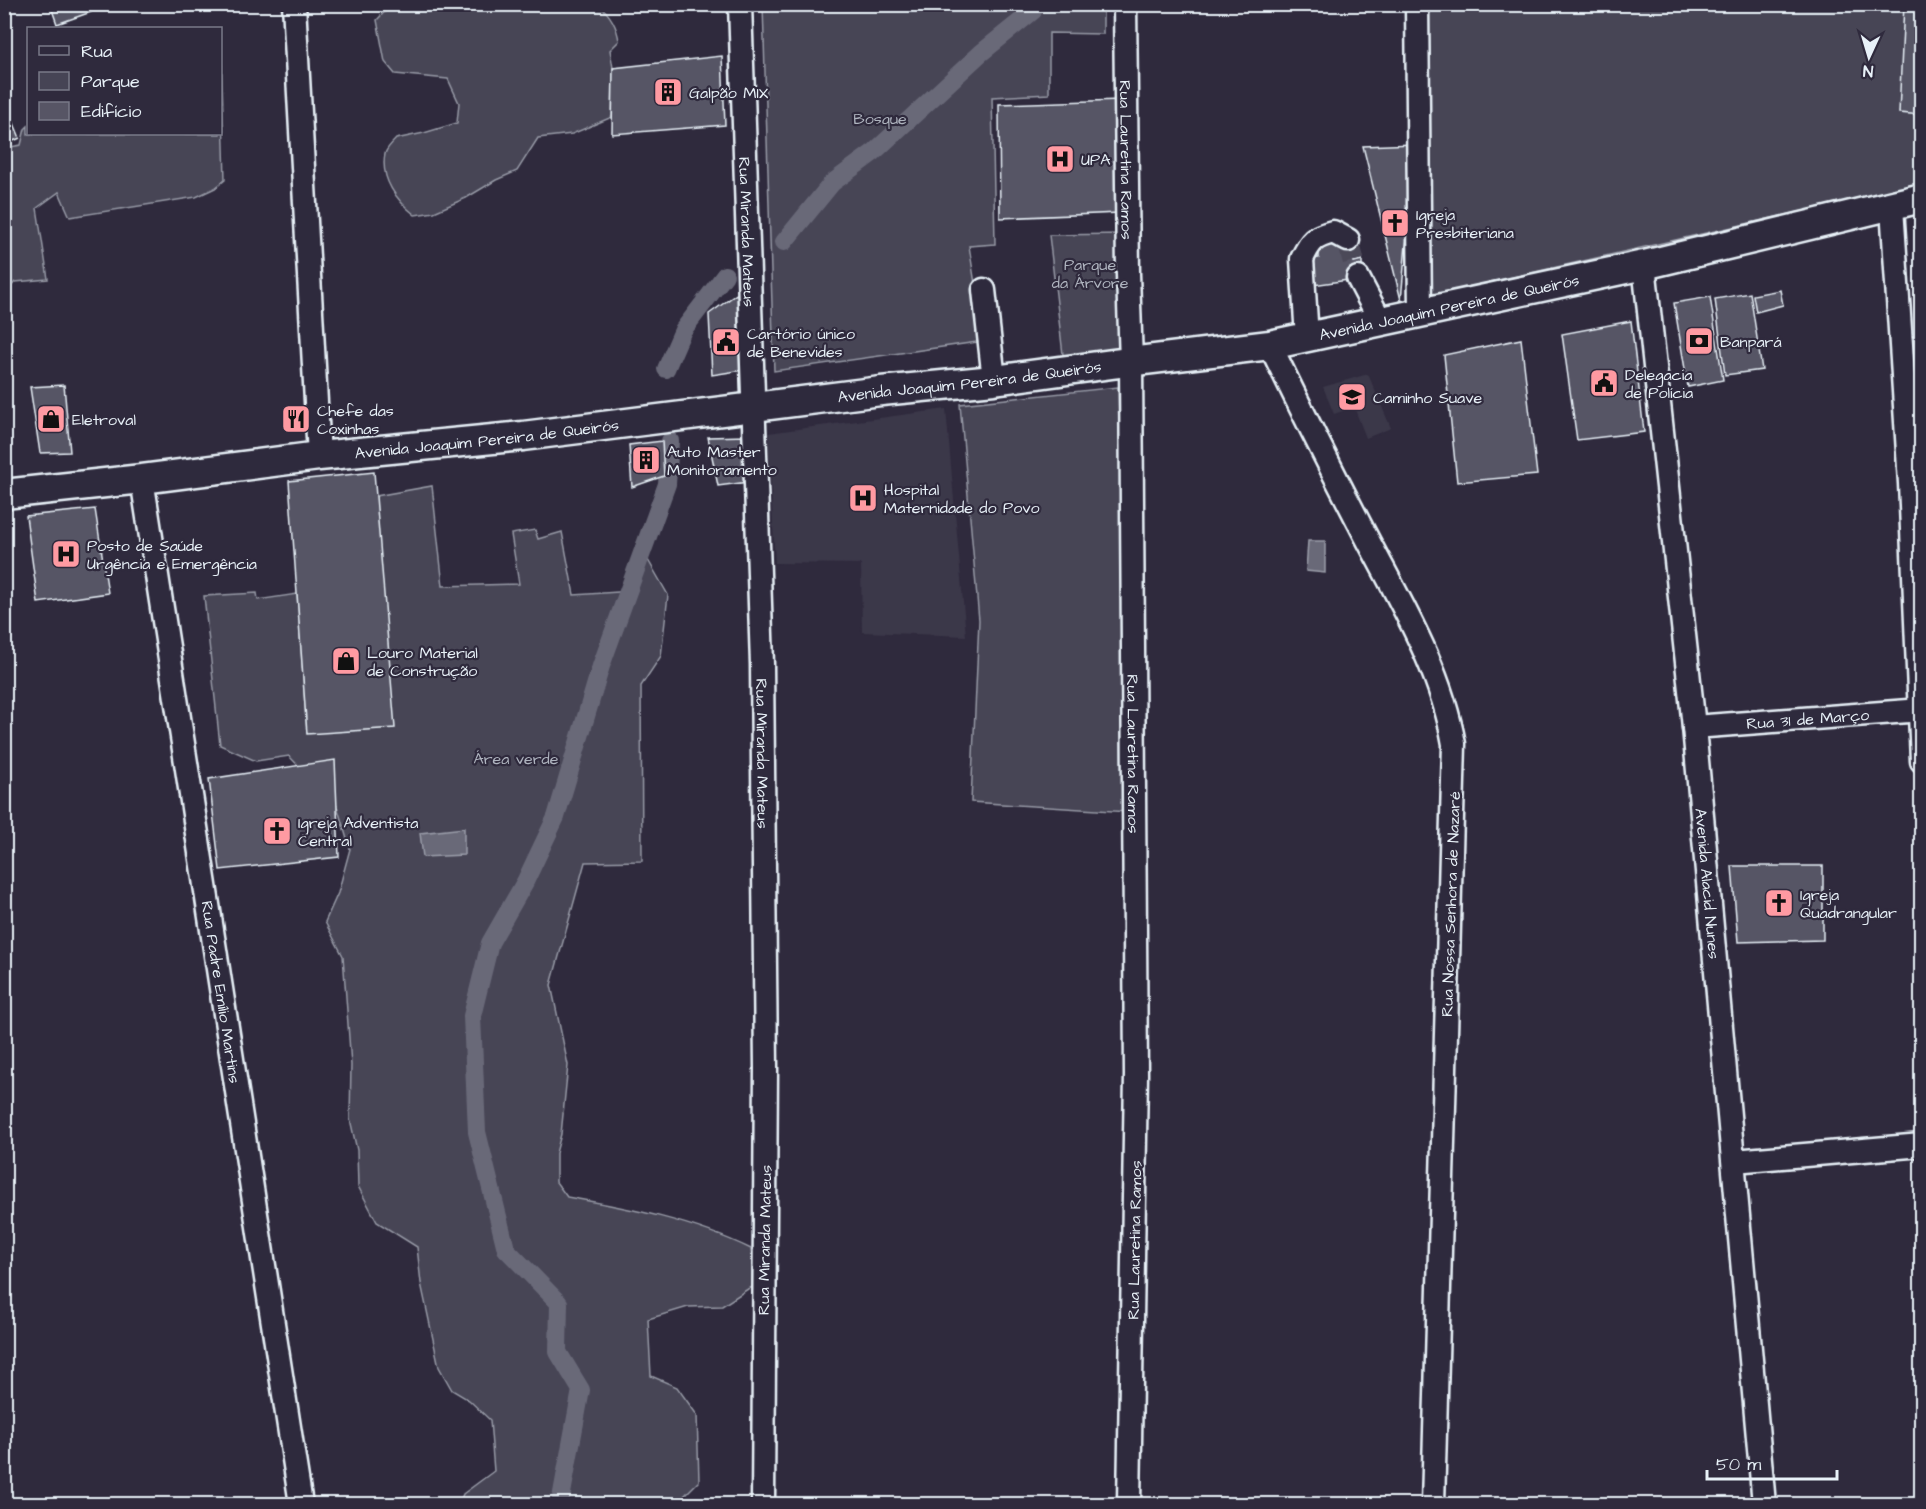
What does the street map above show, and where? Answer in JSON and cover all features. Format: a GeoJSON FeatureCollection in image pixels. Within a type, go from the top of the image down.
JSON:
{"type":"FeatureCollection","features":[{"type":"Feature","properties":{"kind":"main road","name":"Avenida Joaquim Pereira de Queirós"},"geometry":{"type":"LineString","coordinates":[[4,494],[142,480],[319,456],[523,435],[881,391],[994,380],[1270,345],[1644,265],[1922,198]]}},
{"type":"Feature","properties":{"kind":"street"},"geometry":{"type":"LineString","coordinates":[[294,4],[319,456]]}},
{"type":"Feature","properties":{"kind":"street","name":"Rua Miranda Mateus"},"geometry":{"type":"LineString","coordinates":[[740,4],[762,664],[766,1068],[763,1504]]}},
{"type":"Feature","properties":{"kind":"street","name":"Rua Lauretina Ramos"},"geometry":{"type":"LineString","coordinates":[[1125,4],[1131,363],[1136,1075],[1130,1504]]}},
{"type":"Feature","properties":{"kind":"street"},"geometry":{"type":"LineString","coordinates":[[1417,4],[1420,314]]}},
{"type":"Feature","properties":{"kind":"street"},"geometry":{"type":"LineString","coordinates":[[1892,207],[1910,483],[1922,761]]}},
{"type":"Feature","properties":{"kind":"street"},"geometry":{"type":"LineString","coordinates":[[1307,338],[1302,259],[1307,248],[1317,236],[1333,232],[1348,240]]}},
{"type":"Feature","properties":{"kind":"street","name":"Avenida Alacid Nunes"},"geometry":{"type":"LineString","coordinates":[[1644,265],[1694,727],[1764,1504]]}},
{"type":"Feature","properties":{"kind":"street"},"geometry":{"type":"LineString","coordinates":[[1358,278],[1381,322]]}},
{"type":"Feature","properties":{"kind":"street"},"geometry":{"type":"LineString","coordinates":[[984,290],[994,380]]}},
{"type":"Feature","properties":{"kind":"street","name":"Rua Nossa Senhora de Nazaré"},"geometry":{"type":"LineString","coordinates":[[1270,345],[1428,655],[1450,719],[1454,744],[1433,1504]]}},
{"type":"Feature","properties":{"kind":"street","name":"Rua Padre Emílio Martins"},"geometry":{"type":"LineString","coordinates":[[142,480],[301,1504]]}},
{"type":"Feature","properties":{"kind":"street","name":"Rua 31 de Março"},"geometry":{"type":"LineString","coordinates":[[1694,727],[1920,710]]}},
{"type":"Feature","properties":{"kind":"street"},"geometry":{"type":"LineString","coordinates":[[1734,1161],[1922,1145]]}},
{"type":"Feature","properties":{"kind":"shaded area","name":"Caminho Suave"},"geometry":{"type":"Polygon","coordinates":[[[1368,374],[1391,428],[1366,438],[1354,407],[1334,414],[1323,387],[1368,374]]]}},
{"type":"Feature","properties":{"kind":"shaded area","name":"Hospital Maternidade do Povo"},"geometry":{"type":"Polygon","coordinates":[[[946,409],[966,636],[862,632],[861,564],[775,563],[768,433],[946,409]]]}},
{"type":"Feature","properties":{"kind":"green space"},"geometry":{"type":"Polygon","coordinates":[[[391,5],[599,5],[613,21],[619,41],[610,50],[613,68],[612,117],[572,134],[538,138],[517,171],[434,212],[415,215],[391,189],[385,172],[386,152],[396,139],[457,123],[459,103],[448,79],[395,74],[385,62],[377,20],[391,5]]]}},
{"type":"Feature","properties":{"kind":"green space","name":"Bosque"},"geometry":{"type":"Polygon","coordinates":[[[763,5],[1103,5],[1103,34],[1049,33],[1049,94],[992,97],[995,244],[969,246],[984,341],[774,371],[763,5]]]}},
{"type":"Feature","properties":{"kind":"green space"},"geometry":{"type":"Polygon","coordinates":[[[1427,5],[1921,5],[1921,184],[1425,297],[1427,5]]]}},
{"type":"Feature","properties":{"kind":"green space"},"geometry":{"type":"Polygon","coordinates":[[[222,79],[225,180],[215,188],[196,197],[70,217],[59,192],[37,208],[48,279],[15,282],[5,293],[5,148],[21,145],[27,127],[27,135],[222,135],[222,79]]]}},
{"type":"Feature","properties":{"kind":"green space","name":"Parque da Árvore"},"geometry":{"type":"Polygon","coordinates":[[[1125,234],[1129,356],[1064,363],[1049,235],[1125,234]]]}},
{"type":"Feature","properties":{"kind":"green space"},"geometry":{"type":"Polygon","coordinates":[[[1118,387],[1129,812],[971,802],[979,620],[960,404],[1118,387]]]}},
{"type":"Feature","properties":{"kind":"green space","name":"Área verde"},"geometry":{"type":"Polygon","coordinates":[[[432,486],[443,586],[519,584],[511,534],[535,530],[538,539],[562,532],[574,595],[633,591],[648,560],[668,595],[661,656],[641,686],[642,861],[585,862],[551,985],[568,1065],[561,1134],[556,1153],[556,1182],[567,1197],[684,1223],[751,1249],[754,1285],[722,1306],[688,1307],[648,1319],[651,1376],[677,1387],[697,1415],[699,1481],[676,1504],[459,1504],[463,1494],[494,1471],[490,1420],[469,1400],[452,1390],[439,1367],[421,1283],[417,1247],[377,1222],[358,1186],[357,1150],[350,1119],[351,1065],[343,956],[325,922],[338,893],[350,849],[337,806],[289,756],[256,761],[220,745],[204,596],[257,593],[258,600],[297,594],[307,734],[376,496],[432,486]]]}},
{"type":"Feature","properties":{"kind":"water"},"geometry":{"type":"Polygon","coordinates":[[[1308,541],[1325,541],[1325,573],[1306,571],[1308,541]]]}},
{"type":"Feature","properties":{"kind":"water"},"geometry":{"type":"Polygon","coordinates":[[[464,828],[464,855],[423,857],[420,833],[464,828]]]}},
{"type":"Feature","properties":{"kind":"building"},"geometry":{"type":"Polygon","coordinates":[[[50,4],[88,4],[91,12],[57,24],[50,4]]]}},
{"type":"Feature","properties":{"kind":"building"},"geometry":{"type":"Polygon","coordinates":[[[1904,4],[1922,4],[1922,115],[1899,113],[1904,4]]]}},
{"type":"Feature","properties":{"kind":"building","name":"Galpão MIX"},"geometry":{"type":"Polygon","coordinates":[[[722,56],[725,125],[612,134],[613,68],[722,56]]]}},
{"type":"Feature","properties":{"kind":"building"},"geometry":{"type":"Polygon","coordinates":[[[4,99],[20,138],[4,145],[4,99]]]}},
{"type":"Feature","properties":{"kind":"building","name":"UPA"},"geometry":{"type":"Polygon","coordinates":[[[1120,100],[1120,213],[1000,218],[999,104],[1120,100]]]}},
{"type":"Feature","properties":{"kind":"building","name":"Igreja Presbiteriana"},"geometry":{"type":"Polygon","coordinates":[[[1415,144],[1401,300],[1363,146],[1415,144]]]}},
{"type":"Feature","properties":{"kind":"building"},"geometry":{"type":"Polygon","coordinates":[[[1357,238],[1362,255],[1352,257],[1354,262],[1362,260],[1362,278],[1313,285],[1309,260],[1319,258],[1319,244],[1357,238]]]}},
{"type":"Feature","properties":{"kind":"building"},"geometry":{"type":"Polygon","coordinates":[[[1780,290],[1783,305],[1756,312],[1753,295],[1780,290]]]}},
{"type":"Feature","properties":{"kind":"building","name":"Cartório único de Benevides"},"geometry":{"type":"Polygon","coordinates":[[[738,293],[743,370],[712,375],[709,314],[738,293]]]}},
{"type":"Feature","properties":{"kind":"building"},"geometry":{"type":"Polygon","coordinates":[[[1750,293],[1762,370],[1725,375],[1715,299],[1750,293]]]}},
{"type":"Feature","properties":{"kind":"building","name":"Banpará"},"geometry":{"type":"Polygon","coordinates":[[[1710,297],[1723,380],[1688,387],[1674,303],[1710,297]]]}},
{"type":"Feature","properties":{"kind":"building","name":"Delegacia de Polícia"},"geometry":{"type":"Polygon","coordinates":[[[1631,321],[1644,432],[1577,440],[1562,334],[1631,321]]]}},
{"type":"Feature","properties":{"kind":"building"},"geometry":{"type":"Polygon","coordinates":[[[1521,339],[1537,475],[1457,482],[1444,355],[1521,339]]]}},
{"type":"Feature","properties":{"kind":"building","name":"Eletroval"},"geometry":{"type":"Polygon","coordinates":[[[64,385],[70,452],[40,453],[30,387],[64,385]]]}},
{"type":"Feature","properties":{"kind":"building","name":"Chefe das Coxinhas"},"geometry":{"type":"Polygon","coordinates":[[[303,407],[305,429],[292,430],[287,409],[303,407]]]}},
{"type":"Feature","properties":{"kind":"building"},"geometry":{"type":"Polygon","coordinates":[[[746,436],[748,482],[718,486],[708,437],[746,436]]]}},
{"type":"Feature","properties":{"kind":"building","name":"Auto Master Monitoramento"},"geometry":{"type":"Polygon","coordinates":[[[662,441],[664,476],[632,487],[629,445],[662,441]]]}},
{"type":"Feature","properties":{"kind":"building","name":"Louro Material de Construção"},"geometry":{"type":"Polygon","coordinates":[[[374,472],[395,728],[307,734],[289,481],[374,472]]]}},
{"type":"Feature","properties":{"kind":"building","name":"Posto de Saúde Urgência e Emergência"},"geometry":{"type":"Polygon","coordinates":[[[95,509],[108,593],[38,603],[26,516],[95,509]]]}},
{"type":"Feature","properties":{"kind":"building","name":"Igreja Adventista Central"},"geometry":{"type":"Polygon","coordinates":[[[335,760],[339,857],[220,870],[209,779],[335,760]]]}},
{"type":"Feature","properties":{"kind":"building","name":"Igreja Quadrangular"},"geometry":{"type":"Polygon","coordinates":[[[1732,866],[1823,866],[1823,940],[1738,942],[1732,866]]]}},
{"type":"Feature","properties":{"kind":"waterway"},"geometry":{"type":"LineString","coordinates":[[784,242],[832,183],[874,152],[981,53],[1033,11],[1036,4]]}},
{"type":"Feature","properties":{"kind":"waterway"},"geometry":{"type":"LineString","coordinates":[[666,369],[683,330],[725,275]]}},
{"type":"Feature","properties":{"kind":"waterway"},"geometry":{"type":"LineString","coordinates":[[560,1504],[581,1390],[558,1352],[559,1303],[506,1249],[477,1132],[472,1016],[490,943],[525,882],[556,817],[601,666],[667,484],[670,441]]}},
{"type":"Feature","properties":{"kind":"tunnel"},"geometry":{"type":"LineString","coordinates":[[1348,240],[1358,278]]}},
{"type":"Feature","properties":{"kind":"place","name":"Galpão MIX"},"geometry":{"type":"Point","coordinates":[668,92]}},
{"type":"Feature","properties":{"kind":"place","name":"UPA"},"geometry":{"type":"Point","coordinates":[1060,159]}},
{"type":"Feature","properties":{"kind":"place","name":"Igreja Presbiteriana"},"geometry":{"type":"Point","coordinates":[1395,223]}},
{"type":"Feature","properties":{"kind":"place","name":"Banpará"},"geometry":{"type":"Point","coordinates":[1699,341]}},
{"type":"Feature","properties":{"kind":"place","name":"Cartório único de Benevides"},"geometry":{"type":"Point","coordinates":[726,342]}},
{"type":"Feature","properties":{"kind":"place","name":"Delegacia de Polícia"},"geometry":{"type":"Point","coordinates":[1604,383]}},
{"type":"Feature","properties":{"kind":"place","name":"Caminho Suave"},"geometry":{"type":"Point","coordinates":[1352,397]}},
{"type":"Feature","properties":{"kind":"place","name":"Eletroval"},"geometry":{"type":"Point","coordinates":[51,419]}},
{"type":"Feature","properties":{"kind":"place","name":"Chefe das Coxinhas"},"geometry":{"type":"Point","coordinates":[296,419]}},
{"type":"Feature","properties":{"kind":"place","name":"Auto Master Monitoramento"},"geometry":{"type":"Point","coordinates":[646,460]}},
{"type":"Feature","properties":{"kind":"place","name":"Hospital Maternidade do Povo"},"geometry":{"type":"Point","coordinates":[863,498]}},
{"type":"Feature","properties":{"kind":"place","name":"Posto de Saúde Urgência e Emergência"},"geometry":{"type":"Point","coordinates":[66,554]}},
{"type":"Feature","properties":{"kind":"place","name":"Louro Material de Construção"},"geometry":{"type":"Point","coordinates":[346,661]}},
{"type":"Feature","properties":{"kind":"place","name":"Igreja Adventista Central"},"geometry":{"type":"Point","coordinates":[277,831]}},
{"type":"Feature","properties":{"kind":"place","name":"Igreja Quadrangular"},"geometry":{"type":"Point","coordinates":[1779,903]}}]}
